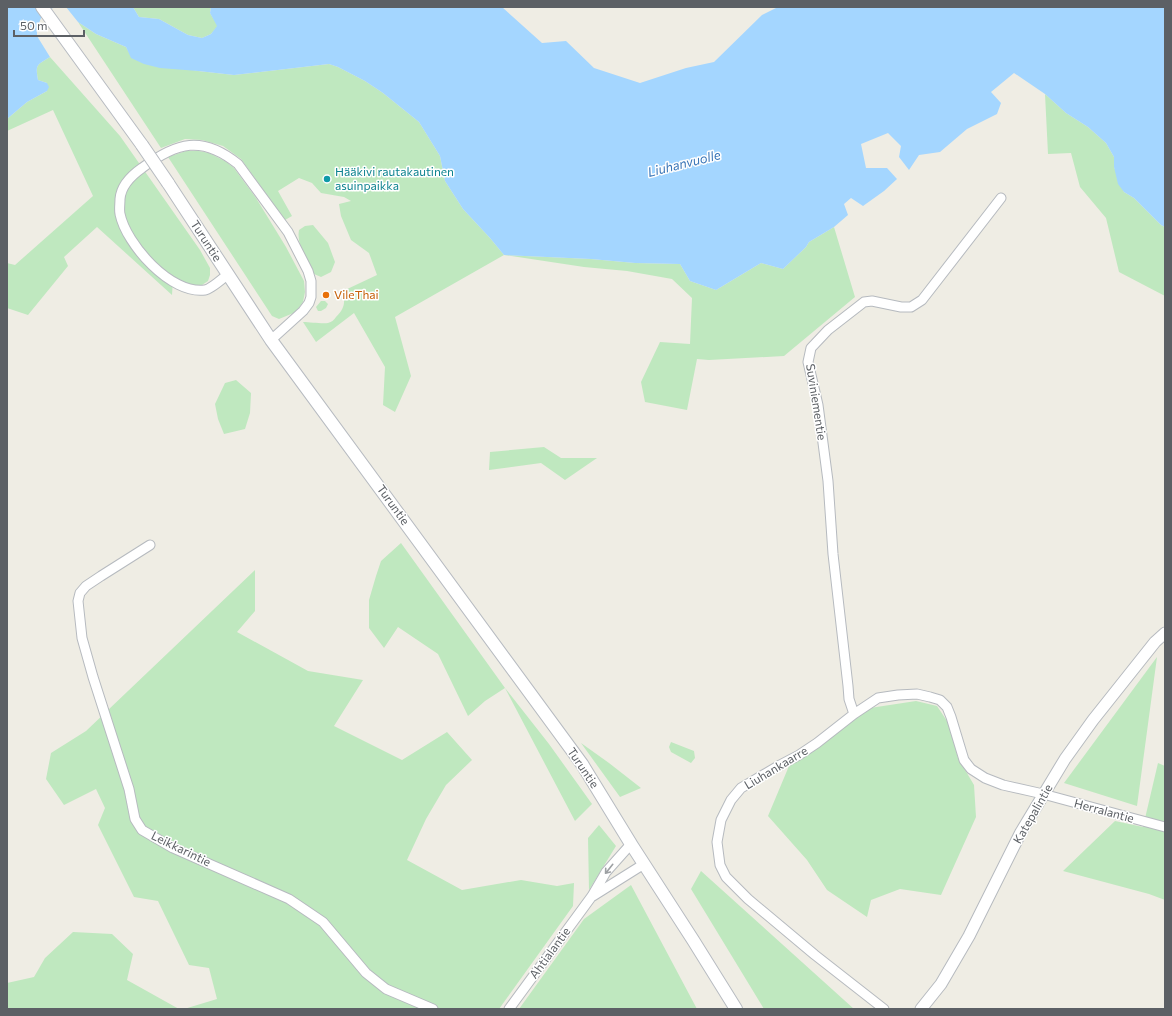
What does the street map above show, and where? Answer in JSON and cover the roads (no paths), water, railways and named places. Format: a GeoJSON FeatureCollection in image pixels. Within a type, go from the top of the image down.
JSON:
{"type":"FeatureCollection","features":[{"type":"Feature","properties":{"kind":"main road","name":"Turuntie"},"geometry":{"type":"LineString","coordinates":[[42,7],[142,145],[270,340],[582,764],[736,1009]]}},
{"type":"Feature","properties":{"kind":"street"},"geometry":{"type":"LineString","coordinates":[[228,275],[207,290],[191,290],[185,288],[164,276],[152,264],[132,240],[125,227],[120,213],[120,197],[130,178],[167,151],[187,146],[196,146],[209,148],[227,156],[238,164],[288,232],[308,271],[311,281],[310,296],[303,311],[270,340]]}},
{"type":"Feature","properties":{"kind":"street","name":"Suviniementie"},"geometry":{"type":"LineString","coordinates":[[854,714],[848,686],[833,554],[828,481],[818,405],[808,362],[810,348],[828,330],[864,302],[872,301],[901,307],[911,307],[922,300],[1001,198]]}},
{"type":"Feature","properties":{"kind":"street","name":"Leikkarintie"},"geometry":{"type":"LineString","coordinates":[[150,545],[86,586],[80,593],[78,601],[82,638],[129,789],[135,819],[142,830],[173,848],[289,899],[323,922],[366,973],[386,989],[433,1009]]}},
{"type":"Feature","properties":{"kind":"street","name":"Katepalintie"},"geometry":{"type":"LineString","coordinates":[[921,1009],[941,984],[969,936],[1021,832],[1065,759],[1093,720],[1165,633]]}},
{"type":"Feature","properties":{"kind":"street","name":"Liuhankaarre"},"geometry":{"type":"LineString","coordinates":[[884,1009],[815,955],[743,894],[726,877],[720,864],[718,842],[721,820],[731,800],[742,788],[799,755],[878,698],[917,694],[940,700],[947,707],[952,717],[964,760],[971,769],[985,778],[1003,785],[1043,794]]}},
{"type":"Feature","properties":{"kind":"street","name":"Herralantie"},"geometry":{"type":"LineString","coordinates":[[1043,794],[1165,827]]}},
{"type":"Feature","properties":{"kind":"street","name":"Ahtialantie"},"geometry":{"type":"LineString","coordinates":[[509,1009],[592,896],[606,872],[631,844]]}},
{"type":"Feature","properties":{"kind":"street","name":"Ahtialantie"},"geometry":{"type":"LineString","coordinates":[[592,896],[618,882],[644,864]]}},
{"type":"Feature","properties":{"kind":"water"},"geometry":{"type":"Polygon","coordinates":[[[7,7],[58,7],[49,9],[41,18],[37,28],[37,36],[50,57],[38,66],[38,80],[47,83],[49,87],[47,91],[27,102],[7,119],[7,7]]]}},
{"type":"Feature","properties":{"kind":"water","name":"Liuhanvuolle"},"geometry":{"type":"Polygon","coordinates":[[[66,7],[133,7],[139,17],[159,19],[188,35],[202,38],[211,34],[217,26],[210,13],[211,7],[502,7],[542,43],[566,41],[594,68],[640,83],[686,68],[714,62],[762,15],[778,7],[1165,7],[1165,227],[1161,225],[1134,198],[1124,192],[1118,184],[1114,167],[1114,157],[1106,143],[1088,127],[1066,113],[1045,94],[1014,73],[991,92],[1001,103],[997,114],[967,129],[940,152],[919,155],[909,170],[899,157],[901,146],[888,133],[861,144],[866,168],[887,168],[897,179],[884,191],[863,206],[851,198],[844,204],[848,215],[834,227],[809,242],[806,247],[783,269],[761,263],[716,290],[690,281],[680,264],[635,263],[591,259],[504,255],[463,209],[445,181],[440,156],[419,122],[383,93],[365,81],[329,64],[234,75],[160,68],[144,64],[131,58],[126,47],[96,34],[78,22],[66,7]]]}},
{"type":"Feature","properties":{"kind":"place","name":"Hääkivi rautakautinen asuinpaikka"},"geometry":{"type":"Point","coordinates":[327,179]}},
{"type":"Feature","properties":{"kind":"place","name":"VileThai"},"geometry":{"type":"Point","coordinates":[326,295]}}]}
